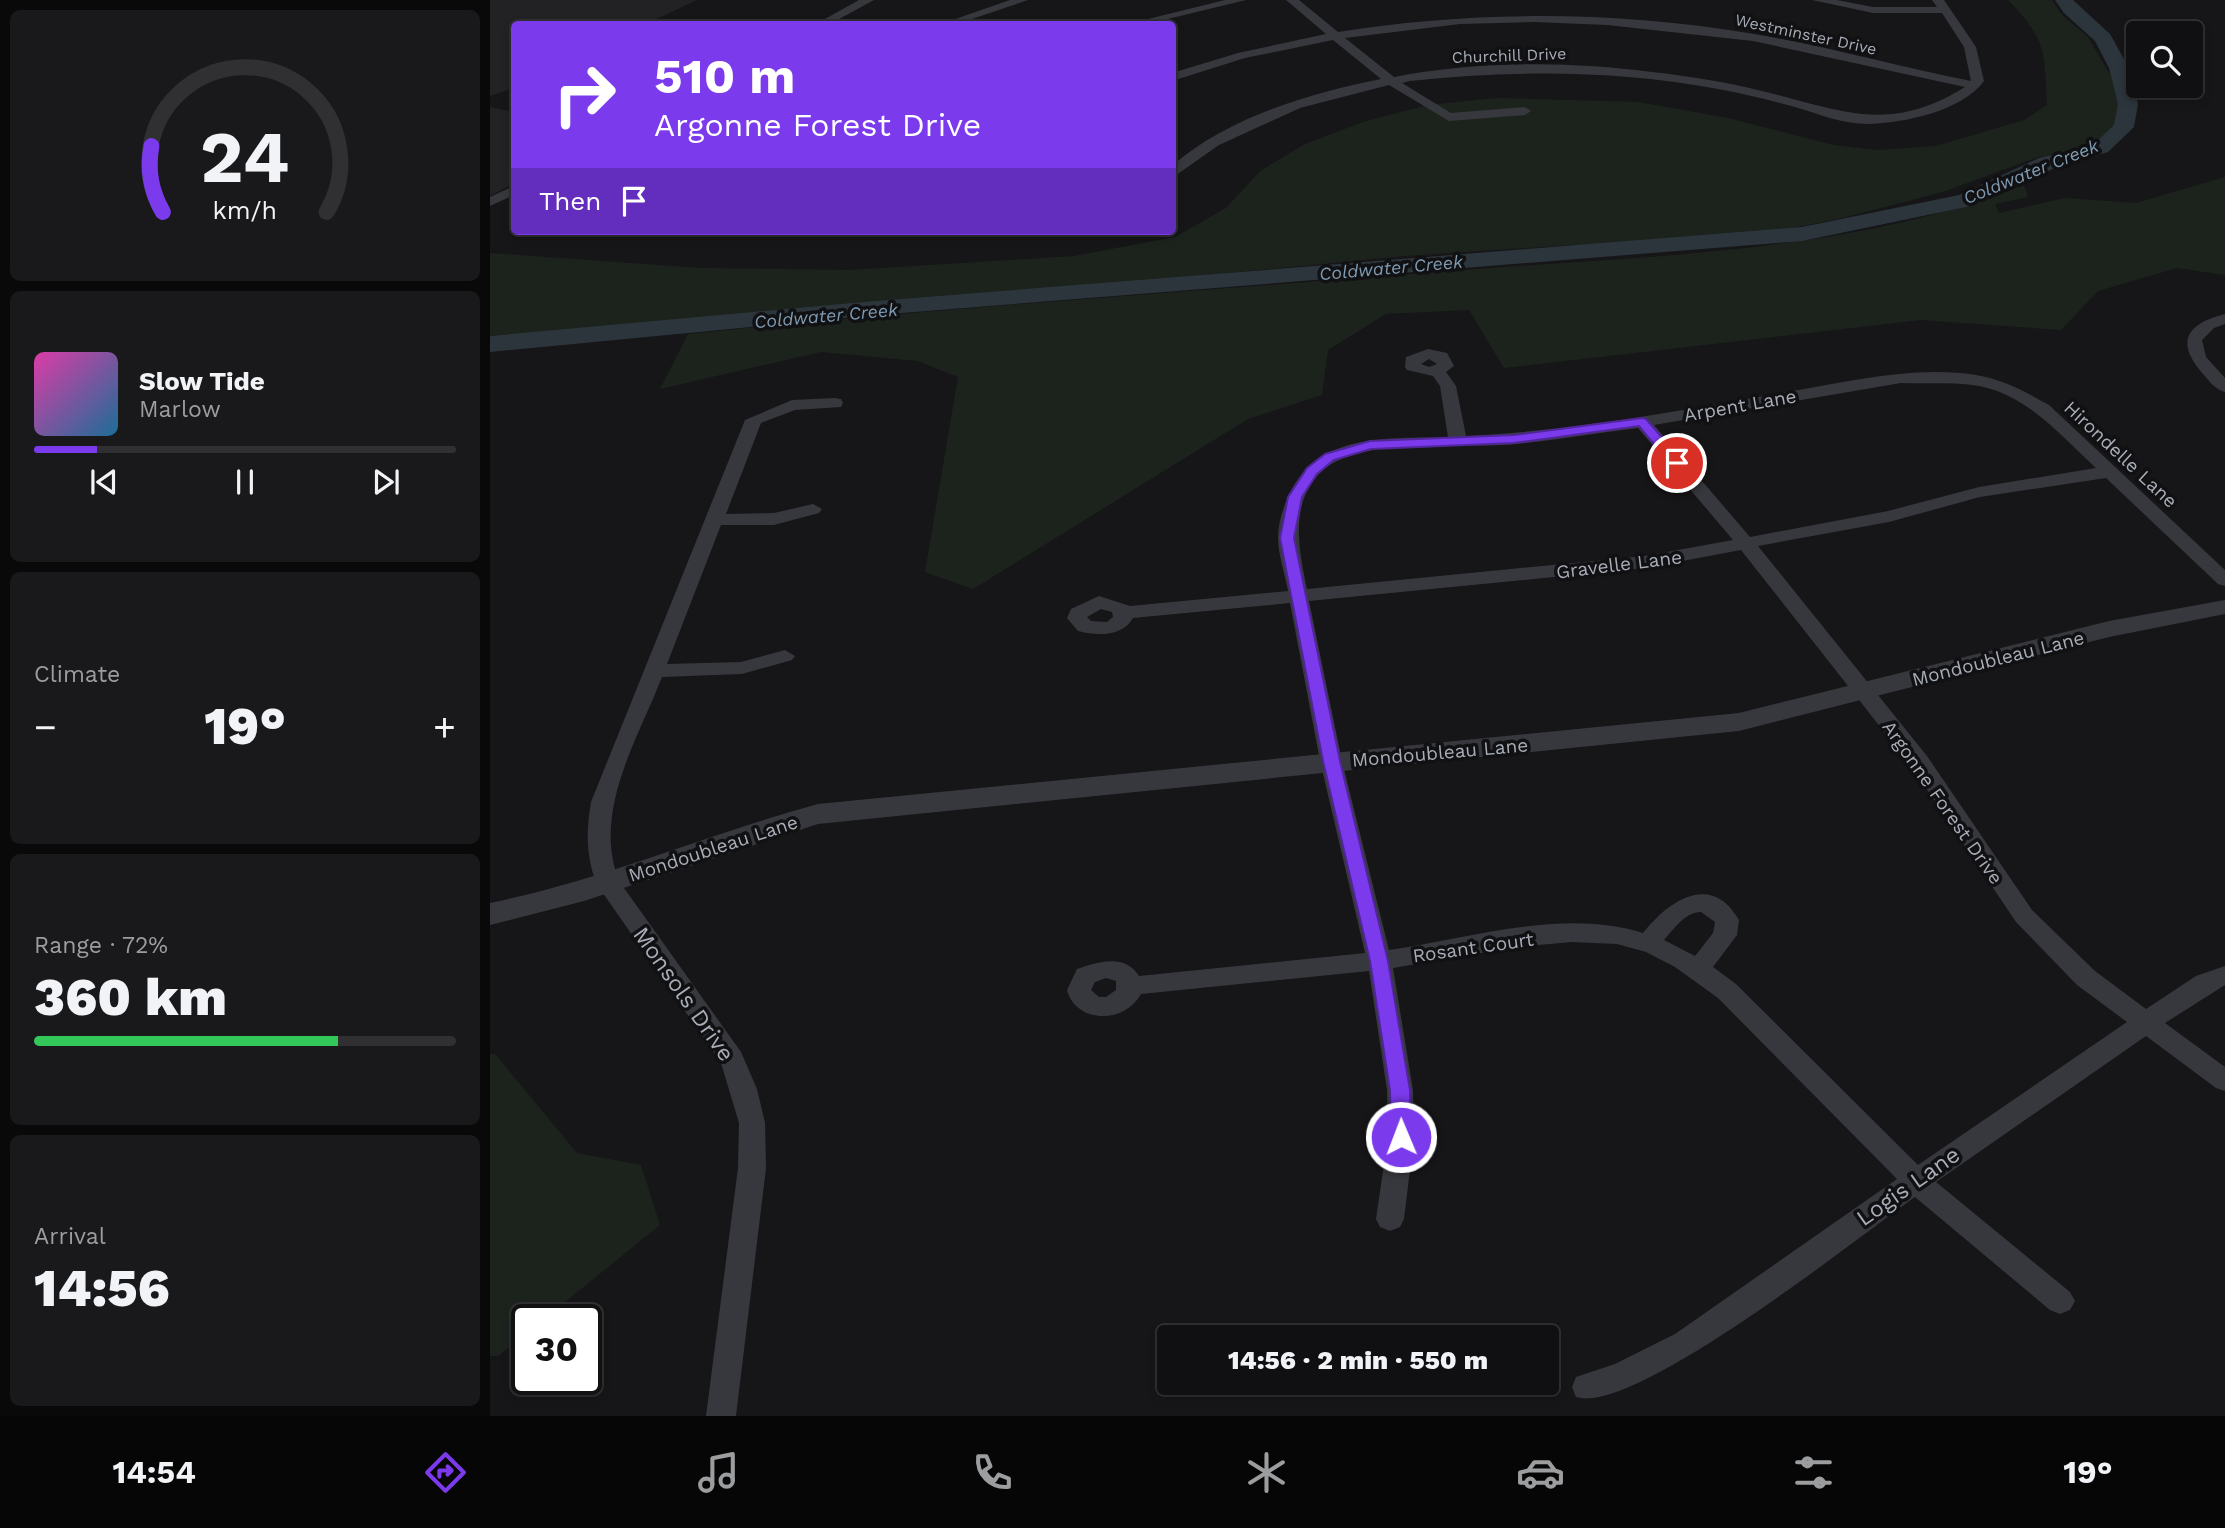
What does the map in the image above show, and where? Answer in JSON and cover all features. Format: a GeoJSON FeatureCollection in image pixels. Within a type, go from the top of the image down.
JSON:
{"type":"FeatureCollection","features":[{"type":"Feature","properties":{"kind":"street"},"geometry":{"type":"LineString","coordinates":[[828,21],[868,0]]}},
{"type":"Feature","properties":{"kind":"street"},"geometry":{"type":"LineString","coordinates":[[956,21],[1022,0]]}},
{"type":"Feature","properties":{"kind":"street"},"geometry":{"type":"LineString","coordinates":[[1147,21],[1240,0]]}},
{"type":"Feature","properties":{"kind":"street"},"geometry":{"type":"LineString","coordinates":[[1292,0],[1392,82],[1449,117],[1525,111]]}},
{"type":"Feature","properties":{"kind":"street"},"geometry":{"type":"LineString","coordinates":[[1818,0],[1873,10],[1942,5],[1962,29],[1976,59],[1978,81],[1975,85]]}},
{"type":"Feature","properties":{"kind":"street","name":"Westminster Drive"},"geometry":{"type":"LineString","coordinates":[[1176,75],[1243,54],[1336,34],[1472,21],[1626,23],[1754,38],[1858,59],[1920,76],[1975,85]]}},
{"type":"Feature","properties":{"kind":"street","name":"Churchill Drive"},"geometry":{"type":"LineString","coordinates":[[1176,171],[1204,149],[1256,121],[1296,106],[1392,82],[1495,71],[1625,73],[1734,88],[1838,117],[1864,120],[1887,118],[1954,100],[1975,85]]}},
{"type":"Feature","properties":{"kind":"street"},"geometry":{"type":"LineString","coordinates":[[490,202],[511,192]]}},
{"type":"Feature","properties":{"kind":"street"},"geometry":{"type":"LineString","coordinates":[[2225,319],[2204,325],[2195,336],[2192,346],[2198,360],[2225,387]]}},
{"type":"Feature","properties":{"kind":"street"},"geometry":{"type":"LineString","coordinates":[[1437,371],[1448,386],[1458,442]]}},
{"type":"Feature","properties":{"kind":"street","name":"Arpent Lane"},"geometry":{"type":"LineString","coordinates":[[1390,1219],[1401,1137],[1400,1090],[1379,961],[1331,761],[1287,538],[1295,497],[1312,471],[1329,457],[1370,445],[1514,439],[1642,422],[1901,378],[1975,380]]}},
{"type":"Feature","properties":{"kind":"street","name":"Hirondelle Lane"},"geometry":{"type":"LineString","coordinates":[[1975,380],[2014,393],[2036,405],[2225,580]]}},
{"type":"Feature","properties":{"kind":"street","name":"Monsols Drive"},"geometry":{"type":"LineString","coordinates":[[721,1416],[752,1168],[752,1123],[744,1089],[732,1059],[608,883],[596,855],[602,802],[754,420],[792,405],[835,403]]}},
{"type":"Feature","properties":{"kind":"street","name":"Argonne Forest Drive"},"geometry":{"type":"LineString","coordinates":[[1642,422],[1747,545],[1919,761],[2024,916],[2086,978],[2225,1081]]}},
{"type":"Feature","properties":{"kind":"street","name":"Gravelle Lane"},"geometry":{"type":"LineString","coordinates":[[1124,613],[1596,569],[1747,545],[1889,516],[1979,492],[2107,472]]}},
{"type":"Feature","properties":{"kind":"street"},"geometry":{"type":"LineString","coordinates":[[715,520],[774,519],[813,509]]}},
{"type":"Feature","properties":{"kind":"street","name":"Mondoubleau Lane"},"geometry":{"type":"LineString","coordinates":[[490,914],[562,898],[769,826],[818,814],[1739,722],[1864,693],[2109,629],[2225,607]]}},
{"type":"Feature","properties":{"kind":"street"},"geometry":{"type":"LineString","coordinates":[[653,671],[742,668],[785,656]]}},
{"type":"Feature","properties":{"kind":"street"},"geometry":{"type":"LineString","coordinates":[[1648,944],[1672,913],[1686,904],[1705,905],[1720,911],[1727,920],[1725,934],[1699,968]]}},
{"type":"Feature","properties":{"kind":"street","name":"Rosant Court"},"geometry":{"type":"LineString","coordinates":[[1131,986],[1379,961],[1474,945],[1555,936],[1601,933],[1648,944],[1699,968],[1727,991],[1916,1181],[2060,1301]]}},
{"type":"Feature","properties":{"kind":"street","name":"Logis Lane"},"geometry":{"type":"LineString","coordinates":[[1587,1387],[1616,1380],[1687,1342],[2145,1023],[2205,983],[2225,975]]}},
{"type":"Feature","properties":{"kind":"shaded area"},"geometry":{"type":"Polygon","coordinates":[[[490,0],[697,0],[652,21],[511,21],[511,89],[490,96],[490,0]]]}},
{"type":"Feature","properties":{"kind":"shaded area"},"geometry":{"type":"Polygon","coordinates":[[[2008,0],[2052,0],[2061,14],[2088,37],[2123,97],[2124,120],[2114,133],[2090,147],[2038,157],[1943,192],[1842,218],[1773,232],[1614,246],[1573,245],[1405,256],[1134,282],[490,336],[490,253],[700,268],[850,270],[1074,256],[1175,237],[1226,208],[1260,171],[1305,144],[1363,122],[1427,105],[1497,98],[1638,102],[1728,118],[1833,145],[1877,150],[1936,146],[2024,120],[2047,105],[2044,59],[2037,36],[2008,0]]]}},
{"type":"Feature","properties":{"kind":"shaded area"},"geometry":{"type":"Polygon","coordinates":[[[490,107],[511,111],[511,185],[490,196],[490,107]]]}},
{"type":"Feature","properties":{"kind":"shaded area"},"geometry":{"type":"Polygon","coordinates":[[[2225,177],[2225,275],[2177,268],[2098,291],[2061,330],[1921,320],[1504,368],[1469,310],[1386,314],[1328,350],[1322,395],[1248,419],[973,589],[925,572],[958,377],[918,361],[821,352],[660,389],[688,334],[983,307],[1755,247],[1894,224],[1960,207],[2024,185],[2028,197],[1995,204],[1999,213],[2065,198],[2136,203],[2225,177]]]}},
{"type":"Feature","properties":{"kind":"shaded area"},"geometry":{"type":"Polygon","coordinates":[[[490,1054],[495,1054],[577,1153],[641,1165],[660,1225],[563,1304],[511,1304],[511,1346],[498,1356],[490,1356],[490,1054]]]}},
{"type":"Feature","properties":{"kind":"waterway","name":"Coldwater Creek"},"geometry":{"type":"LineString","coordinates":[[490,344],[864,309],[1802,234],[1966,200],[2047,163],[2101,148],[2124,127],[2128,104],[2119,68],[2103,38],[2070,9],[2064,0]]}},
{"type":"Feature","properties":{"kind":"route"},"geometry":{"type":"LineString","coordinates":[[1401,1137],[1400,1090],[1379,961],[1367,920],[1355,853],[1331,761],[1287,538],[1295,497],[1312,471],[1329,457],[1370,445],[1400,442],[1514,439],[1642,422],[1677,463]]}}]}
